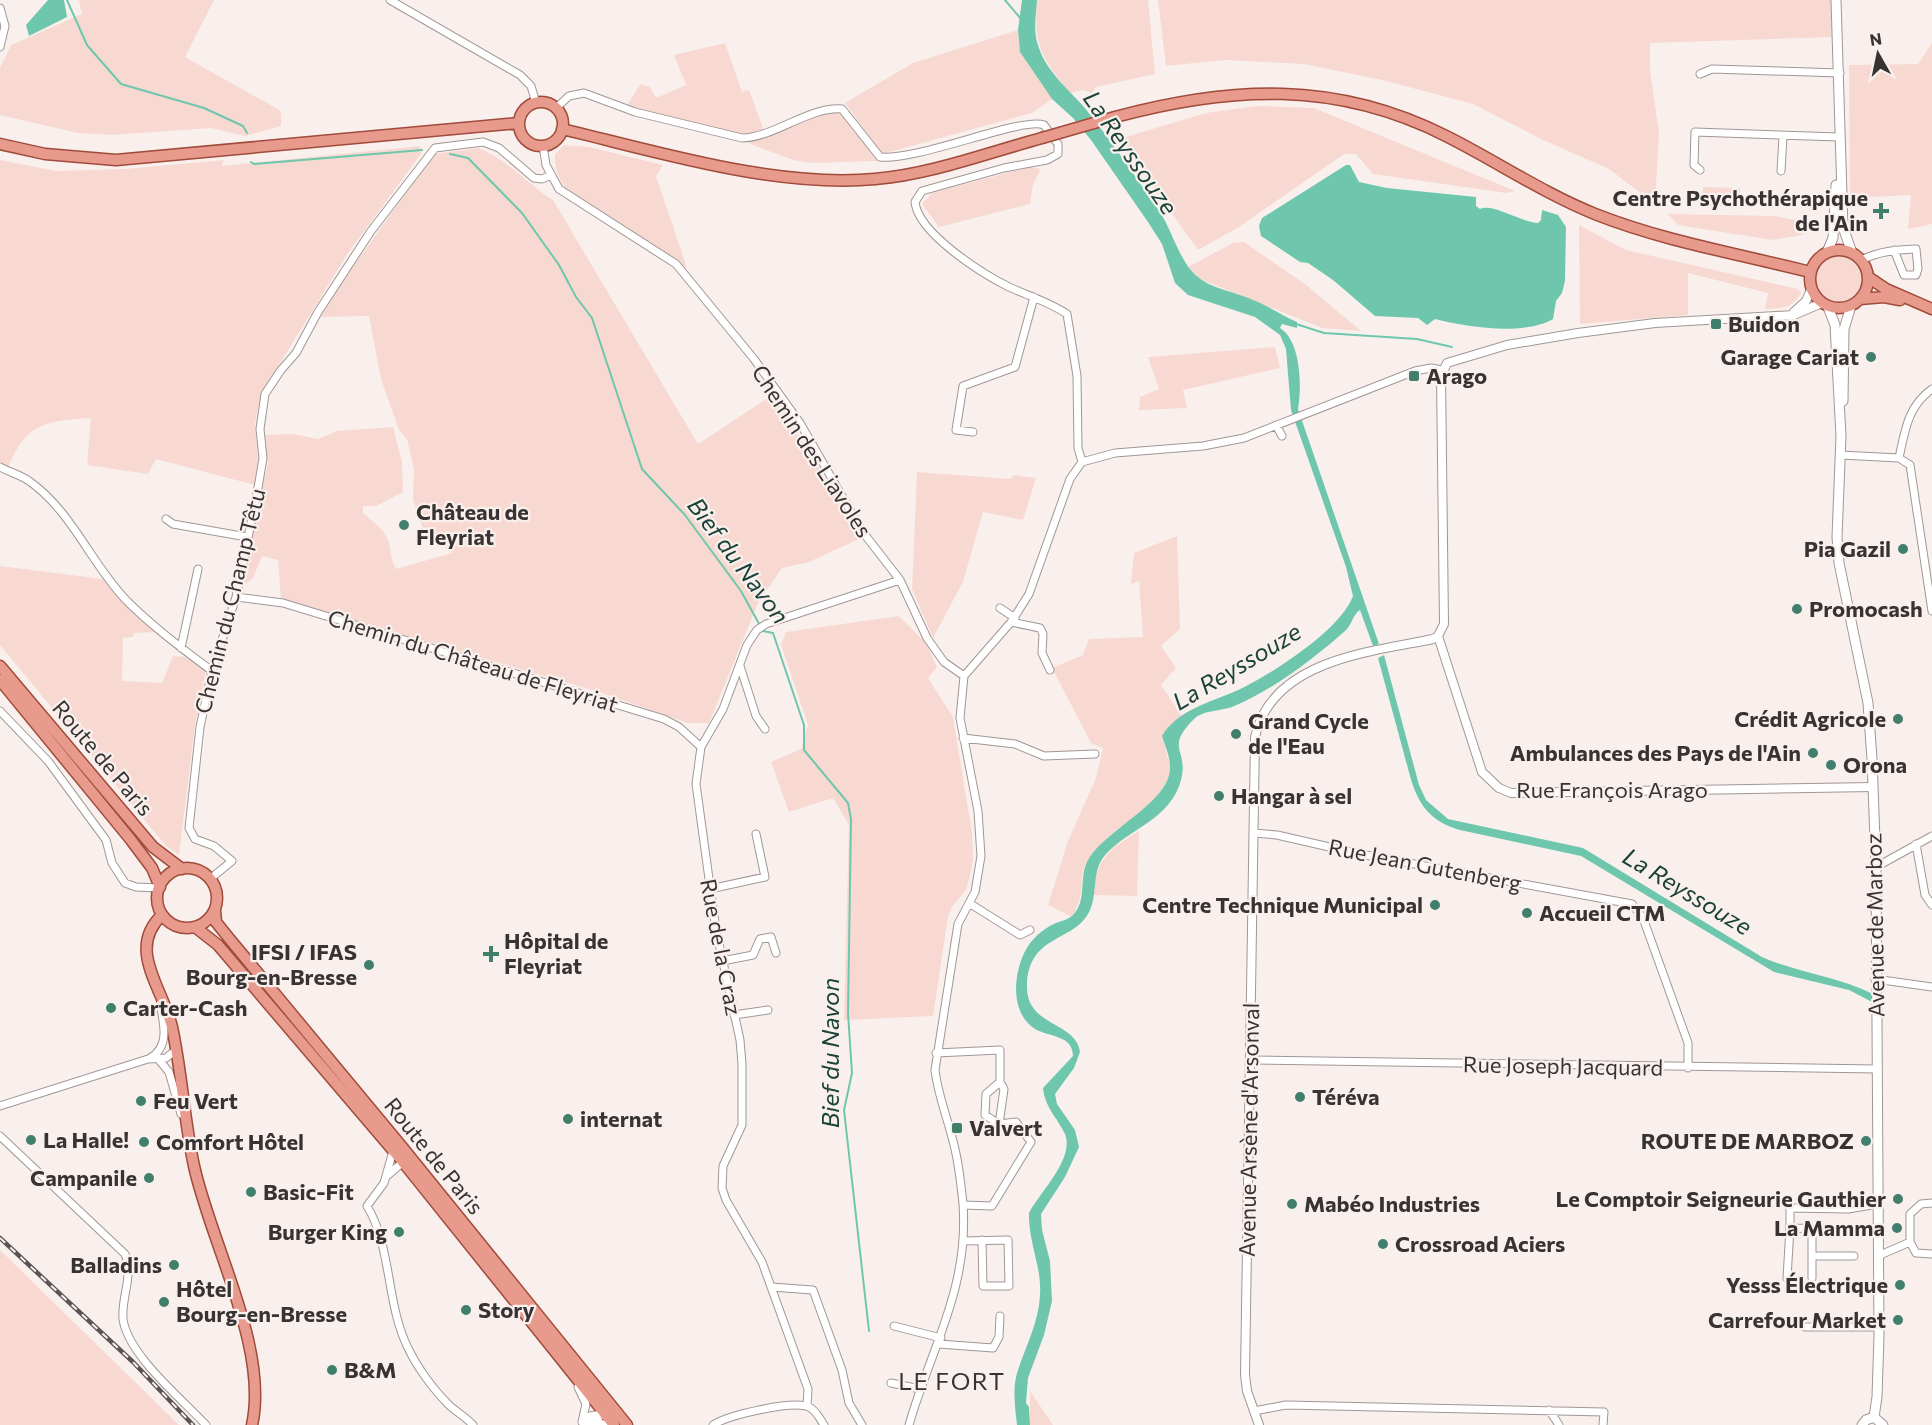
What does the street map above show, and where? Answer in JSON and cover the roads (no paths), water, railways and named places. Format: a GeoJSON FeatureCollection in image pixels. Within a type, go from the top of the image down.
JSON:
{"type":"FeatureCollection","features":[{"type":"Feature","properties":{"kind":"main road"},"geometry":{"type":"LineString","coordinates":[[1827,252],[1833,238],[1835,219],[1839,137],[1840,73],[1836,0]]}},
{"type":"Feature","properties":{"kind":"main road"},"geometry":{"type":"LineString","coordinates":[[562,129],[758,173],[820,180],[901,175],[1167,103],[1233,93],[1301,94],[1356,103],[1402,117],[1445,135],[1594,214],[1652,233],[1810,272]]}},
{"type":"Feature","properties":{"kind":"main road"},"geometry":{"type":"LineString","coordinates":[[536,103],[550,104],[556,108],[560,114],[562,129],[555,140],[543,146],[529,142],[520,131],[519,123],[524,110],[536,103]]}},
{"type":"Feature","properties":{"kind":"main road"},"geometry":{"type":"LineString","coordinates":[[0,144],[45,154],[116,160],[519,123]]}},
{"type":"Feature","properties":{"kind":"main road"},"geometry":{"type":"LineString","coordinates":[[1839,137],[1843,227],[1852,253]]}},
{"type":"Feature","properties":{"kind":"main road"},"geometry":{"type":"LineString","coordinates":[[1868,277],[1860,299],[1851,306],[1825,305],[1811,290],[1810,272],[1816,260],[1827,252],[1844,250],[1861,260],[1868,277],[1912,302]]}},
{"type":"Feature","properties":{"kind":"main road"},"geometry":{"type":"LineString","coordinates":[[1860,299],[1884,297],[1912,302],[1932,309]]}},
{"type":"Feature","properties":{"kind":"main road","name":"Avenue de Marboz"},"geometry":{"type":"LineString","coordinates":[[1825,305],[1835,325],[1841,436],[1839,563],[1868,703],[1873,787],[1876,867],[1879,1327],[1878,1380],[1874,1417]]}},
{"type":"Feature","properties":{"kind":"main road","name":"Avenue de Marboz"},"geometry":{"type":"LineString","coordinates":[[1841,436],[1844,421],[1844,329],[1851,306]]}},
{"type":"Feature","properties":{"kind":"main road","name":"Route de Paris"},"geometry":{"type":"LineString","coordinates":[[0,666],[153,847],[182,869]]}},
{"type":"Feature","properties":{"kind":"main road","name":"Route de Paris"},"geometry":{"type":"LineString","coordinates":[[0,680],[152,868],[160,888]]}},
{"type":"Feature","properties":{"kind":"main road"},"geometry":{"type":"LineString","coordinates":[[182,869],[198,870],[210,879],[217,894],[215,910],[203,924],[195,927],[180,927],[162,915],[158,902],[160,888],[173,872],[182,869]]}},
{"type":"Feature","properties":{"kind":"main road","name":"Route de Paris"},"geometry":{"type":"LineString","coordinates":[[215,910],[216,922],[228,938],[402,1147],[627,1425]]}},
{"type":"Feature","properties":{"kind":"main road"},"geometry":{"type":"LineString","coordinates":[[162,915],[150,926],[147,935],[148,962],[170,1018],[191,1152],[206,1211],[250,1348],[255,1388],[252,1425]]}},
{"type":"Feature","properties":{"kind":"main road","name":"Route de Paris"},"geometry":{"type":"LineString","coordinates":[[195,927],[218,945],[403,1162],[614,1425]]}},
{"type":"Feature","properties":{"kind":"main road"},"geometry":{"type":"LineString","coordinates":[[1862,1425],[1866,1420],[1874,1417],[1883,1425]]}},
{"type":"Feature","properties":{"kind":"street"},"geometry":{"type":"LineString","coordinates":[[390,0],[520,75],[531,87],[536,103]]}},
{"type":"Feature","properties":{"kind":"street"},"geometry":{"type":"LineString","coordinates":[[0,8],[5,26],[0,47]]}},
{"type":"Feature","properties":{"kind":"street"},"geometry":{"type":"LineString","coordinates":[[1700,74],[1712,69],[1840,73]]}},
{"type":"Feature","properties":{"kind":"street"},"geometry":{"type":"LineString","coordinates":[[556,108],[569,96],[584,93],[635,112],[742,138],[756,136],[827,110],[842,109],[880,157],[895,159],[958,144],[1028,123],[1044,125],[1058,144],[1058,154],[1047,160],[1004,168],[922,191],[915,202],[921,219],[943,243],[1007,286],[1054,305],[1067,314],[1077,376],[1078,447],[1082,462]]}},
{"type":"Feature","properties":{"kind":"street"},"geometry":{"type":"LineString","coordinates":[[1700,170],[1694,165],[1695,132],[1839,137]]}},
{"type":"Feature","properties":{"kind":"street"},"geometry":{"type":"LineString","coordinates":[[1781,171],[1784,136]]}},
{"type":"Feature","properties":{"kind":"street","name":"Chemin du Champ Têtu"},"geometry":{"type":"LineString","coordinates":[[210,879],[232,861],[214,846],[195,839],[189,828],[200,726],[212,671],[236,597],[248,537],[263,458],[260,429],[265,394],[296,353],[318,312],[371,231],[439,145],[483,142],[499,148],[534,178],[542,179],[550,176]]}},
{"type":"Feature","properties":{"kind":"street","name":"Chemin des Liavoles"},"geometry":{"type":"LineString","coordinates":[[543,146],[546,165],[558,189],[661,253],[686,273],[784,398],[862,531],[900,580],[927,638],[944,662],[964,676]]}},
{"type":"Feature","properties":{"kind":"street"},"geometry":{"type":"LineString","coordinates":[[1861,260],[1879,251],[1894,250],[1916,249],[1918,269],[1916,275],[1904,275],[1894,250]]}},
{"type":"Feature","properties":{"kind":"street"},"geometry":{"type":"LineString","coordinates":[[1785,316],[1801,307],[1811,290]]}},
{"type":"Feature","properties":{"kind":"street"},"geometry":{"type":"LineString","coordinates":[[973,432],[956,430],[963,387],[1015,367],[1034,297]]}},
{"type":"Feature","properties":{"kind":"street"},"geometry":{"type":"LineString","coordinates":[[909,1425],[920,1389],[940,1341],[957,1286],[963,1241],[963,1205],[955,1147],[937,1088],[936,1053],[958,924],[969,903],[979,873],[981,836],[960,711],[964,676],[1013,620],[1038,575],[1070,479],[1082,462],[1115,453],[1227,443],[1425,368],[1442,369],[1456,359],[1507,345],[1655,323],[1785,316],[1825,305]]}},
{"type":"Feature","properties":{"kind":"street","name":"Rue François Arago"},"geometry":{"type":"LineString","coordinates":[[1442,369],[1444,624],[1438,636],[1479,765],[1490,781],[1511,793],[1873,787]]}},
{"type":"Feature","properties":{"kind":"street"},"geometry":{"type":"LineString","coordinates":[[1899,458],[1909,415],[1919,398],[1932,389]]}},
{"type":"Feature","properties":{"kind":"street"},"geometry":{"type":"LineString","coordinates":[[1276,425],[1282,436]]}},
{"type":"Feature","properties":{"kind":"street"},"geometry":{"type":"LineString","coordinates":[[1840,455],[1899,458],[1910,465],[1932,611]]}},
{"type":"Feature","properties":{"kind":"street"},"geometry":{"type":"LineString","coordinates":[[0,467],[27,479],[51,500],[127,601],[181,648],[212,671]]}},
{"type":"Feature","properties":{"kind":"street"},"geometry":{"type":"LineString","coordinates":[[166,519],[173,524],[248,537]]}},
{"type":"Feature","properties":{"kind":"street"},"geometry":{"type":"LineString","coordinates":[[181,648],[198,569]]}},
{"type":"Feature","properties":{"kind":"street","name":"Rue de la Craz"},"geometry":{"type":"LineString","coordinates":[[807,1406],[808,1389],[762,1262],[726,1200],[721,1178],[723,1166],[740,1131],[744,1112],[740,1040],[722,961],[696,784],[701,747],[715,727],[747,645],[757,630],[766,624],[900,580]]}},
{"type":"Feature","properties":{"kind":"street","name":"Chemin du Château de Fleyriat"},"geometry":{"type":"LineString","coordinates":[[236,597],[282,603],[664,719],[679,727],[701,747]]}},
{"type":"Feature","properties":{"kind":"street"},"geometry":{"type":"LineString","coordinates":[[1000,608],[1013,620],[1040,628],[1042,653],[1050,670]]}},
{"type":"Feature","properties":{"kind":"street","name":"Avenue Arsène d'Arsonval"},"geometry":{"type":"LineString","coordinates":[[1259,1425],[1245,1376],[1255,737],[1259,721],[1269,703],[1285,688],[1320,666],[1382,648],[1438,636]]}},
{"type":"Feature","properties":{"kind":"street"},"geometry":{"type":"LineString","coordinates":[[740,666],[756,716],[765,729]]}},
{"type":"Feature","properties":{"kind":"street"},"geometry":{"type":"LineString","coordinates":[[0,711],[48,761],[100,831],[106,840],[117,875],[125,883],[136,887],[160,888]]}},
{"type":"Feature","properties":{"kind":"street"},"geometry":{"type":"LineString","coordinates":[[963,738],[1015,744],[1044,756],[1095,754]]}},
{"type":"Feature","properties":{"kind":"street","name":"Rue Jean Gutenberg"},"geometry":{"type":"LineString","coordinates":[[1254,833],[1277,835],[1360,854],[1632,904],[1642,918],[1688,1043],[1688,1068]]}},
{"type":"Feature","properties":{"kind":"street"},"geometry":{"type":"LineString","coordinates":[[710,889],[765,877],[756,834]]}},
{"type":"Feature","properties":{"kind":"street"},"geometry":{"type":"LineString","coordinates":[[1876,867],[1932,836]]}},
{"type":"Feature","properties":{"kind":"street"},"geometry":{"type":"LineString","coordinates":[[1916,844],[1925,895],[1932,905]]}},
{"type":"Feature","properties":{"kind":"street"},"geometry":{"type":"LineString","coordinates":[[969,903],[1020,935],[1030,930]]}},
{"type":"Feature","properties":{"kind":"street"},"geometry":{"type":"LineString","coordinates":[[722,961],[753,955],[760,939],[771,937],[776,953]]}},
{"type":"Feature","properties":{"kind":"street"},"geometry":{"type":"LineString","coordinates":[[1875,979],[1932,987]]}},
{"type":"Feature","properties":{"kind":"street"},"geometry":{"type":"LineString","coordinates":[[0,1113],[4,1105],[148,1059],[157,1054],[164,1040],[155,982]]}},
{"type":"Feature","properties":{"kind":"street"},"geometry":{"type":"LineString","coordinates":[[734,1015],[768,1010]]}},
{"type":"Feature","properties":{"kind":"street"},"geometry":{"type":"LineString","coordinates":[[148,1059],[159,1060],[171,1056],[176,1050]]}},
{"type":"Feature","properties":{"kind":"street"},"geometry":{"type":"LineString","coordinates":[[936,1053],[1000,1050],[1000,1082],[1004,1089],[999,1124]]}},
{"type":"Feature","properties":{"kind":"street"},"geometry":{"type":"LineString","coordinates":[[159,1060],[164,1064],[172,1082],[191,1152]]}},
{"type":"Feature","properties":{"kind":"street","name":"Rue Joseph Jacquard"},"geometry":{"type":"LineString","coordinates":[[1250,1060],[1876,1069]]}},
{"type":"Feature","properties":{"kind":"street"},"geometry":{"type":"LineString","coordinates":[[963,1205],[992,1206],[1032,1142],[1016,1122],[999,1124],[985,1115],[986,1094],[1000,1082]]}},
{"type":"Feature","properties":{"kind":"street"},"geometry":{"type":"LineString","coordinates":[[0,1136],[125,1254],[129,1267],[123,1317],[129,1340],[206,1425]]}},
{"type":"Feature","properties":{"kind":"street"},"geometry":{"type":"LineString","coordinates":[[388,1175],[393,1151]]}},
{"type":"Feature","properties":{"kind":"street"},"geometry":{"type":"LineString","coordinates":[[403,1162],[388,1175],[367,1206],[377,1222],[403,1335],[412,1355],[435,1389],[473,1425]]}},
{"type":"Feature","properties":{"kind":"street"},"geometry":{"type":"LineString","coordinates":[[1787,1278],[1790,1208],[1848,1209],[1878,1203]]}},
{"type":"Feature","properties":{"kind":"street"},"geometry":{"type":"LineString","coordinates":[[1932,1203],[1921,1204],[1910,1214],[1910,1242],[1916,1253],[1932,1254]]}},
{"type":"Feature","properties":{"kind":"street"},"geometry":{"type":"LineString","coordinates":[[1790,1228],[1878,1233]]}},
{"type":"Feature","properties":{"kind":"street"},"geometry":{"type":"LineString","coordinates":[[1812,1229],[1812,1278]]}},
{"type":"Feature","properties":{"kind":"street"},"geometry":{"type":"LineString","coordinates":[[963,1241],[982,1240],[1008,1240],[1009,1286],[983,1286],[982,1240]]}},
{"type":"Feature","properties":{"kind":"street"},"geometry":{"type":"LineString","coordinates":[[1878,1256],[1910,1242]]}},
{"type":"Feature","properties":{"kind":"street"},"geometry":{"type":"LineString","coordinates":[[1812,1256],[1854,1256]]}},
{"type":"Feature","properties":{"kind":"street"},"geometry":{"type":"LineString","coordinates":[[771,1287],[813,1290],[842,1370],[849,1403],[862,1425]]}},
{"type":"Feature","properties":{"kind":"street"},"geometry":{"type":"LineString","coordinates":[[894,1326],[940,1341],[993,1348],[999,1337],[1000,1316]]}},
{"type":"Feature","properties":{"kind":"street"},"geometry":{"type":"LineString","coordinates":[[1805,1327],[1879,1327]]}},
{"type":"Feature","properties":{"kind":"street"},"geometry":{"type":"LineString","coordinates":[[565,1365],[585,1401],[585,1424]]}},
{"type":"Feature","properties":{"kind":"street"},"geometry":{"type":"LineString","coordinates":[[891,1383],[920,1389]]}},
{"type":"Feature","properties":{"kind":"street"},"geometry":{"type":"LineString","coordinates":[[603,1413],[606,1399]]}},
{"type":"Feature","properties":{"kind":"street"},"geometry":{"type":"LineString","coordinates":[[713,1425],[727,1418],[796,1404],[812,1409],[824,1425]]}},
{"type":"Feature","properties":{"kind":"street"},"geometry":{"type":"LineString","coordinates":[[1254,1411],[1286,1405],[1604,1412],[1604,1425]]}},
{"type":"Feature","properties":{"kind":"street"},"geometry":{"type":"LineString","coordinates":[[1549,1410],[1559,1425]]}},
{"type":"Feature","properties":{"kind":"street"},"geometry":{"type":"LineString","coordinates":[[585,1424],[591,1416],[603,1413],[613,1415],[627,1425]]}},
{"type":"Feature","properties":{"kind":"street"},"geometry":{"type":"LineString","coordinates":[[585,1424],[609,1425]]}},
{"type":"Feature","properties":{"kind":"waterway","name":"Bief du Navon"},"geometry":{"type":"LineString","coordinates":[[67,0],[87,45],[121,84],[204,108],[243,126],[247,133]]}},
{"type":"Feature","properties":{"kind":"waterway"},"geometry":{"type":"LineString","coordinates":[[1005,0],[1021,19]]}},
{"type":"Feature","properties":{"kind":"waterway","name":"Bief du Navon"},"geometry":{"type":"LineString","coordinates":[[251,162],[254,164],[422,150]]}},
{"type":"Feature","properties":{"kind":"waterway","name":"Bief du Navon"},"geometry":{"type":"LineString","coordinates":[[450,154],[468,158],[522,213],[559,265],[576,297],[592,318],[642,469],[685,515],[741,591],[763,631],[773,633],[804,725],[804,750],[848,803],[851,819],[848,1013],[852,1073],[844,1110],[869,1331]]}},
{"type":"Feature","properties":{"kind":"waterway"},"geometry":{"type":"LineString","coordinates":[[1296,324],[1324,333],[1417,339],[1452,347]]}},
{"type":"Feature","properties":{"kind":"railway"},"geometry":{"type":"LineString","coordinates":[[0,1238],[133,1362],[193,1425]]}},
{"type":"Feature","properties":{"kind":"place","name":"Centre Psychothérapique de l'Ain"},"geometry":{"type":"Point","coordinates":[1881,211]}},
{"type":"Feature","properties":{"kind":"place","name":"Buidon"},"geometry":{"type":"Point","coordinates":[1716,324]}},
{"type":"Feature","properties":{"kind":"place","name":"Garage Cariat"},"geometry":{"type":"Point","coordinates":[1871,357]}},
{"type":"Feature","properties":{"kind":"place","name":"Arago"},"geometry":{"type":"Point","coordinates":[1414,376]}},
{"type":"Feature","properties":{"kind":"place","name":"Château de Fleyriat"},"geometry":{"type":"Point","coordinates":[404,525]}},
{"type":"Feature","properties":{"kind":"place","name":"Pia Gazil"},"geometry":{"type":"Point","coordinates":[1903,549]}},
{"type":"Feature","properties":{"kind":"place","name":"Promocash"},"geometry":{"type":"Point","coordinates":[1797,609]}},
{"type":"Feature","properties":{"kind":"place","name":"Crédit Agricole"},"geometry":{"type":"Point","coordinates":[1898,719]}},
{"type":"Feature","properties":{"kind":"place","name":"Grand Cycle de l'Eau"},"geometry":{"type":"Point","coordinates":[1236,734]}},
{"type":"Feature","properties":{"kind":"place","name":"Ambulances des Pays de l'Ain"},"geometry":{"type":"Point","coordinates":[1813,753]}},
{"type":"Feature","properties":{"kind":"place","name":"Orona"},"geometry":{"type":"Point","coordinates":[1831,765]}},
{"type":"Feature","properties":{"kind":"place","name":"Hangar à sel"},"geometry":{"type":"Point","coordinates":[1219,796]}},
{"type":"Feature","properties":{"kind":"place","name":"Centre Technique Municipal"},"geometry":{"type":"Point","coordinates":[1435,905]}},
{"type":"Feature","properties":{"kind":"place","name":"Accueil CTM"},"geometry":{"type":"Point","coordinates":[1527,913]}},
{"type":"Feature","properties":{"kind":"place","name":"Hôpital de Fleyriat"},"geometry":{"type":"Point","coordinates":[491,954]}},
{"type":"Feature","properties":{"kind":"place","name":"IFSI / IFAS Bourg-en-Bresse"},"geometry":{"type":"Point","coordinates":[369,965]}},
{"type":"Feature","properties":{"kind":"place","name":"Carter-Cash"},"geometry":{"type":"Point","coordinates":[111,1008]}},
{"type":"Feature","properties":{"kind":"place","name":"Téréva"},"geometry":{"type":"Point","coordinates":[1300,1097]}},
{"type":"Feature","properties":{"kind":"place","name":"Feu Vert"},"geometry":{"type":"Point","coordinates":[141,1101]}},
{"type":"Feature","properties":{"kind":"place","name":"internat"},"geometry":{"type":"Point","coordinates":[568,1119]}},
{"type":"Feature","properties":{"kind":"place","name":"Valvert"},"geometry":{"type":"Point","coordinates":[957,1128]}},
{"type":"Feature","properties":{"kind":"place","name":"La Halle!"},"geometry":{"type":"Point","coordinates":[31,1140]}},
{"type":"Feature","properties":{"kind":"place","name":"ROUTE DE MARBOZ"},"geometry":{"type":"Point","coordinates":[1866,1141]}},
{"type":"Feature","properties":{"kind":"place","name":"Comfort Hôtel"},"geometry":{"type":"Point","coordinates":[144,1142]}},
{"type":"Feature","properties":{"kind":"place","name":"Campanile"},"geometry":{"type":"Point","coordinates":[149,1178]}},
{"type":"Feature","properties":{"kind":"place","name":"Basic-Fit"},"geometry":{"type":"Point","coordinates":[251,1192]}},
{"type":"Feature","properties":{"kind":"place","name":"Le Comptoir Seigneurie Gauthier"},"geometry":{"type":"Point","coordinates":[1898,1199]}},
{"type":"Feature","properties":{"kind":"place","name":"Mabéo Industries"},"geometry":{"type":"Point","coordinates":[1292,1204]}},
{"type":"Feature","properties":{"kind":"place","name":"La Mamma"},"geometry":{"type":"Point","coordinates":[1897,1228]}},
{"type":"Feature","properties":{"kind":"place","name":"Burger King"},"geometry":{"type":"Point","coordinates":[399,1232]}},
{"type":"Feature","properties":{"kind":"place","name":"Crossroad Aciers"},"geometry":{"type":"Point","coordinates":[1383,1244]}},
{"type":"Feature","properties":{"kind":"place","name":"Balladins"},"geometry":{"type":"Point","coordinates":[174,1265]}},
{"type":"Feature","properties":{"kind":"place","name":"Yesss Électrique"},"geometry":{"type":"Point","coordinates":[1900,1285]}},
{"type":"Feature","properties":{"kind":"place","name":"Hôtel Bourg-en-Bresse"},"geometry":{"type":"Point","coordinates":[164,1302]}},
{"type":"Feature","properties":{"kind":"place","name":"Story"},"geometry":{"type":"Point","coordinates":[466,1310]}},
{"type":"Feature","properties":{"kind":"place","name":"Carrefour Market"},"geometry":{"type":"Point","coordinates":[1898,1320]}},
{"type":"Feature","properties":{"kind":"place","name":"B&M"},"geometry":{"type":"Point","coordinates":[332,1370]}},
{"type":"Feature","properties":{"kind":"district","name":"LE FORT"},"geometry":{"type":"Point","coordinates":[952,1382]}},
{"type":"Feature","properties":{"kind":"water label","name":"La Reyssouze"},"geometry":{"type":"Point","coordinates":[1130,153]}},
{"type":"Feature","properties":{"kind":"water label","name":"La Reyssouze"},"geometry":{"type":"Point","coordinates":[1237,667]}},
{"type":"Feature","properties":{"kind":"water label","name":"La Reyssouze"},"geometry":{"type":"Point","coordinates":[1687,892]}}]}
